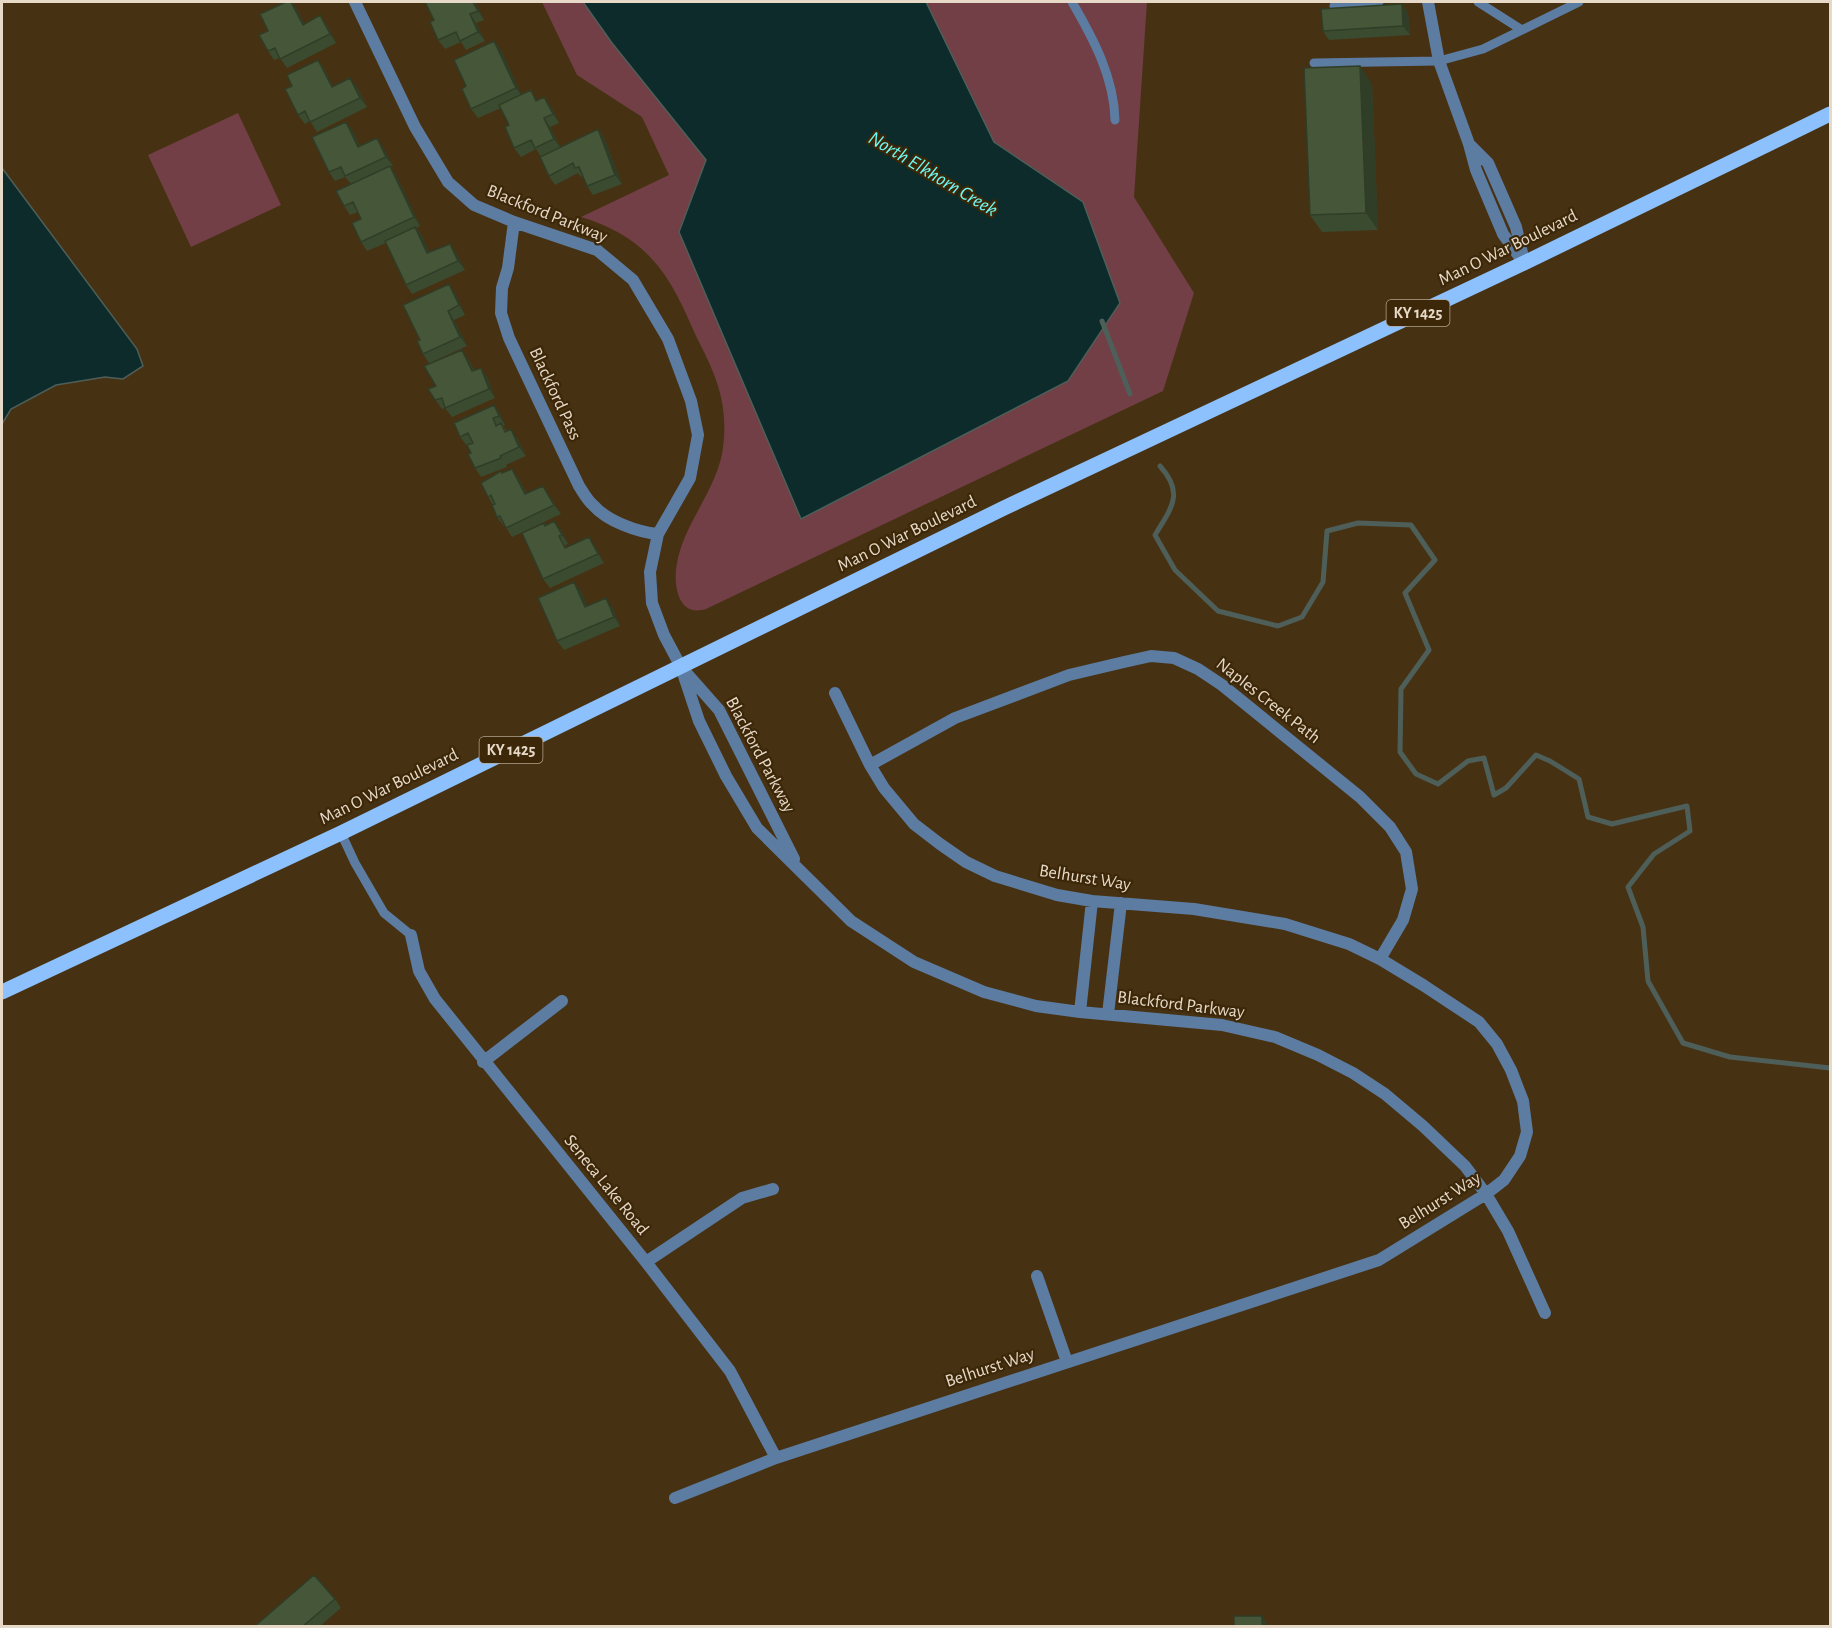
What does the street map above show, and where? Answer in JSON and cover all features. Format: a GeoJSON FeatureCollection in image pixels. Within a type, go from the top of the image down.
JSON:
{"type":"FeatureCollection","features":[{"type":"Feature","properties":{"kind":"main road","name":"Man O War Boulevard"},"geometry":{"type":"LineString","coordinates":[[2,992],[341,833],[1004,508],[1524,263],[1830,114]]}},
{"type":"Feature","properties":{"kind":"street","name":"Blackford Parkway"},"geometry":{"type":"LineString","coordinates":[[356,2],[415,127],[448,182],[474,205],[514,222],[597,250],[633,280],[668,339],[691,401],[698,435],[690,478],[658,534],[650,572],[652,603],[664,635],[681,667],[699,721],[726,776],[758,828],[798,867],[822,895],[851,921],[914,962],[984,992],[1036,1006],[1222,1025],[1275,1037],[1353,1073],[1385,1094],[1408,1113],[1465,1166],[1486,1194],[1508,1232],[1545,1313]]}},
{"type":"Feature","properties":{"kind":"street"},"geometry":{"type":"LineString","coordinates":[[1428,2],[1439,61],[1476,170],[1503,234],[1524,263]]}},
{"type":"Feature","properties":{"kind":"street","name":"Blackford Pass"},"geometry":{"type":"LineString","coordinates":[[514,222],[508,268],[502,288],[501,313],[509,338],[579,486],[594,507],[611,518],[646,532],[658,534]]}},
{"type":"Feature","properties":{"kind":"street","name":"Naples Creek Path"},"geometry":{"type":"LineString","coordinates":[[870,765],[955,718],[1069,675],[1151,656],[1174,658],[1198,669],[1222,685],[1360,797],[1390,827],[1406,852],[1412,889],[1403,920],[1380,959]]}},
{"type":"Feature","properties":{"kind":"street","name":"Blackford Parkway"},"geometry":{"type":"LineString","coordinates":[[681,667],[719,710],[798,867]]}},
{"type":"Feature","properties":{"kind":"street","name":"Belhurst Way"},"geometry":{"type":"LineString","coordinates":[[675,1498],[776,1458],[1379,1260],[1486,1194],[1504,1180],[1520,1156],[1527,1132],[1523,1101],[1511,1070],[1497,1044],[1479,1022],[1424,984],[1349,944],[1285,924],[1194,909],[1092,901],[1057,895],[1025,887],[966,862],[914,824],[884,788],[870,765],[835,693]]}},
{"type":"Feature","properties":{"kind":"street"},"geometry":{"type":"LineString","coordinates":[[1080,1012],[1092,901]]}},
{"type":"Feature","properties":{"kind":"street"},"geometry":{"type":"LineString","coordinates":[[1108,1014],[1121,903]]}},
{"type":"Feature","properties":{"kind":"street","name":"Seneca Lake Road"},"geometry":{"type":"LineString","coordinates":[[411,935],[419,971],[435,999],[483,1062],[646,1262],[730,1371],[776,1458]]}},
{"type":"Feature","properties":{"kind":"street"},"geometry":{"type":"LineString","coordinates":[[483,1062],[562,1001]]}},
{"type":"Feature","properties":{"kind":"street"},"geometry":{"type":"LineString","coordinates":[[646,1262],[742,1198],[773,1190]]}},
{"type":"Feature","properties":{"kind":"street"},"geometry":{"type":"LineString","coordinates":[[1037,1276],[1067,1362]]}},
{"type":"Feature","properties":{"kind":"lane"},"geometry":{"type":"LineString","coordinates":[[1072,2],[1104,63],[1115,103],[1115,120]]}},
{"type":"Feature","properties":{"kind":"lane"},"geometry":{"type":"LineString","coordinates":[[1334,6],[1379,2]]}},
{"type":"Feature","properties":{"kind":"lane"},"geometry":{"type":"LineString","coordinates":[[1478,2],[1522,30]]}},
{"type":"Feature","properties":{"kind":"lane"},"geometry":{"type":"LineString","coordinates":[[1314,63],[1439,61],[1483,49],[1579,2]]}},
{"type":"Feature","properties":{"kind":"lane"},"geometry":{"type":"LineString","coordinates":[[341,833],[355,863],[384,913],[411,935]]}},
{"type":"Feature","properties":{"kind":"shaded area"},"geometry":{"type":"Polygon","coordinates":[[[542,2],[1147,2],[1134,197],[1194,293],[1163,391],[706,609],[689,608],[679,597],[676,580],[677,563],[686,535],[713,482],[722,454],[724,420],[720,394],[711,367],[682,305],[658,267],[644,251],[627,238],[610,228],[581,217],[669,175],[642,117],[577,75],[542,2]]]}},
{"type":"Feature","properties":{"kind":"shaded area"},"geometry":{"type":"Polygon","coordinates":[[[238,113],[281,205],[191,247],[148,155],[238,113]]]}},
{"type":"Feature","properties":{"kind":"water"},"geometry":{"type":"Polygon","coordinates":[[[583,2],[926,2],[994,142],[1083,202],[1120,303],[1068,381],[801,519],[679,232],[706,160],[612,43],[583,2]]]}},
{"type":"Feature","properties":{"kind":"water"},"geometry":{"type":"Polygon","coordinates":[[[2,168],[137,349],[143,366],[123,379],[105,377],[56,385],[11,409],[2,424],[2,168]]]}},
{"type":"Feature","properties":{"kind":"building"},"geometry":{"type":"Polygon","coordinates":[[[286,2],[291,2],[303,25],[320,15],[330,34],[280,59],[275,48],[268,51],[259,35],[268,31],[260,14],[286,2]]]}},
{"type":"Feature","properties":{"kind":"building"},"geometry":{"type":"Polygon","coordinates":[[[425,2],[473,2],[478,11],[470,14],[478,32],[460,41],[456,32],[438,40],[430,22],[434,20],[425,2]]]}},
{"type":"Feature","properties":{"kind":"building"},"geometry":{"type":"Polygon","coordinates":[[[1402,4],[1403,26],[1323,31],[1321,9],[1402,4]]]}},
{"type":"Feature","properties":{"kind":"building"},"geometry":{"type":"Polygon","coordinates":[[[494,41],[516,88],[471,109],[462,89],[466,86],[454,60],[494,41]]]}},
{"type":"Feature","properties":{"kind":"building"},"geometry":{"type":"Polygon","coordinates":[[[318,60],[332,87],[350,78],[360,98],[310,122],[305,111],[298,115],[285,89],[292,86],[287,75],[318,60]]]}},
{"type":"Feature","properties":{"kind":"building"},"geometry":{"type":"Polygon","coordinates":[[[1360,66],[1366,213],[1310,215],[1304,68],[1360,66]]]}},
{"type":"Feature","properties":{"kind":"building"},"geometry":{"type":"Polygon","coordinates":[[[531,90],[536,101],[544,97],[553,114],[544,118],[554,139],[535,148],[531,140],[514,148],[505,127],[509,125],[499,105],[531,90]]]}},
{"type":"Feature","properties":{"kind":"building"},"geometry":{"type":"Polygon","coordinates":[[[346,122],[358,147],[377,138],[386,157],[345,176],[341,167],[329,172],[312,137],[346,122]]]}},
{"type":"Feature","properties":{"kind":"building"},"geometry":{"type":"Polygon","coordinates":[[[598,129],[615,175],[587,186],[579,167],[575,168],[573,163],[549,176],[540,157],[598,129]]]}},
{"type":"Feature","properties":{"kind":"building"},"geometry":{"type":"Polygon","coordinates":[[[390,166],[414,217],[361,242],[352,223],[361,219],[353,202],[344,206],[336,191],[390,166]]]}},
{"type":"Feature","properties":{"kind":"building"},"geometry":{"type":"Polygon","coordinates":[[[415,227],[427,253],[450,244],[458,261],[406,285],[385,241],[415,227]]]}},
{"type":"Feature","properties":{"kind":"building"},"geometry":{"type":"Polygon","coordinates":[[[449,284],[459,305],[448,311],[460,337],[423,354],[417,341],[420,340],[403,305],[449,284]]]}},
{"type":"Feature","properties":{"kind":"building"},"geometry":{"type":"Polygon","coordinates":[[[462,350],[472,371],[481,368],[489,389],[445,408],[442,398],[435,400],[428,389],[436,386],[424,366],[462,350]]]}},
{"type":"Feature","properties":{"kind":"building"},"geometry":{"type":"Polygon","coordinates":[[[494,405],[499,416],[493,418],[496,426],[501,423],[505,432],[511,429],[519,447],[500,456],[501,458],[475,468],[468,454],[471,453],[467,445],[473,443],[468,433],[460,437],[454,423],[494,405]]]}},
{"type":"Feature","properties":{"kind":"building"},"geometry":{"type":"Polygon","coordinates":[[[512,469],[525,494],[543,486],[554,505],[506,528],[500,516],[497,517],[491,495],[488,497],[481,483],[501,471],[502,473],[512,469]]]}},
{"type":"Feature","properties":{"kind":"building"},"geometry":{"type":"Polygon","coordinates":[[[554,521],[562,535],[559,536],[565,548],[589,537],[598,554],[543,579],[522,533],[554,521]]]}},
{"type":"Feature","properties":{"kind":"building"},"geometry":{"type":"Polygon","coordinates":[[[574,582],[585,607],[606,598],[614,617],[557,641],[538,598],[574,582]]]}},
{"type":"Feature","properties":{"kind":"building"},"geometry":{"type":"Polygon","coordinates":[[[314,1575],[335,1599],[303,1626],[255,1626],[314,1575]]]}},
{"type":"Feature","properties":{"kind":"building"},"geometry":{"type":"Polygon","coordinates":[[[1234,1616],[1262,1616],[1262,1626],[1234,1626],[1234,1616]]]}},
{"type":"Feature","properties":{"kind":"waterway","name":"North Elkhorn Creek"},"geometry":{"type":"LineString","coordinates":[[1102,321],[1130,394]]}},
{"type":"Feature","properties":{"kind":"waterway","name":"North Elkhorn Creek"},"geometry":{"type":"LineString","coordinates":[[1160,466],[1168,476],[1174,493],[1170,509],[1155,535],[1175,570],[1218,611],[1278,626],[1302,617],[1323,582],[1327,531],[1358,523],[1411,525],[1435,560],[1405,593],[1429,650],[1401,689],[1400,752],[1416,774],[1438,784],[1468,761],[1484,758],[1494,795],[1506,788],[1536,755],[1579,779],[1588,817],[1612,824],[1687,806],[1690,831],[1654,854],[1628,887],[1643,927],[1648,981],[1683,1043],[1730,1057],[1830,1068]]}}]}
